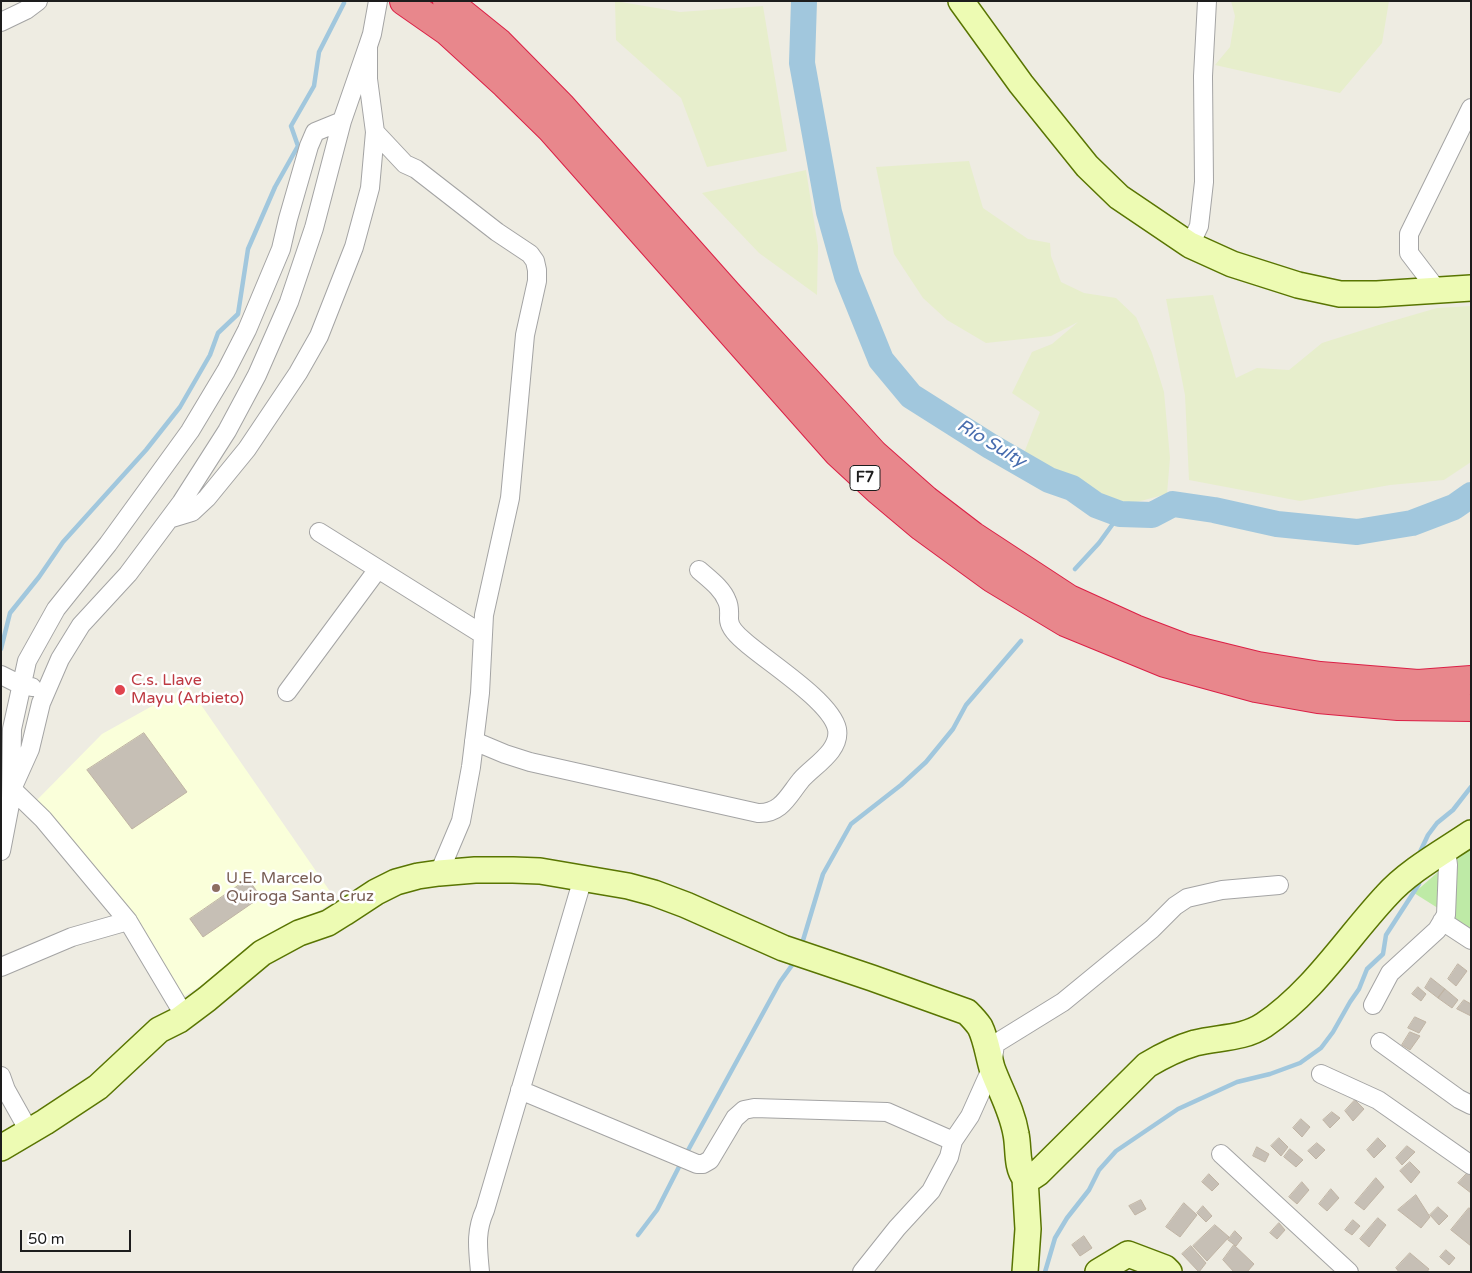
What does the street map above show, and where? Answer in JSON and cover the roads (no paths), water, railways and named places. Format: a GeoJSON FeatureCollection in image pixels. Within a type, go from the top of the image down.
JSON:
{"type":"FeatureCollection","features":[{"type":"Feature","properties":{"kind":"highway","name":"F7"},"geometry":{"type":"LineString","coordinates":[[404,1],[447,31],[551,129],[838,453],[922,527],[992,578],[1065,622],[1165,662],[1256,688],[1318,699],[1398,706],[1471,707]]}},
{"type":"Feature","properties":{"kind":"highway","name":"F7"},"geometry":{"type":"LineString","coordinates":[[447,1],[499,43],[561,106],[734,301],[874,454],[926,500],[973,536],[1069,599],[1136,629],[1185,648],[1258,666],[1320,676],[1418,684],[1471,680]]}},
{"type":"Feature","properties":{"kind":"street"},"geometry":{"type":"LineString","coordinates":[[1,22],[26,10],[38,1]]}},
{"type":"Feature","properties":{"kind":"street"},"geometry":{"type":"LineString","coordinates":[[12,789],[30,749],[41,704],[60,659],[81,624],[128,574],[181,503],[227,431],[257,375],[289,302],[314,228],[342,121],[372,34],[378,1]]}},
{"type":"Feature","properties":{"kind":"street"},"geometry":{"type":"LineString","coordinates":[[961,1],[1022,84],[1087,166],[1119,197],[1190,244],[1232,264],[1298,284],[1340,294],[1378,294],[1471,288]]}},
{"type":"Feature","properties":{"kind":"street"},"geometry":{"type":"LineString","coordinates":[[1190,244],[1199,226],[1204,182],[1203,76],[1207,1]]}},
{"type":"Feature","properties":{"kind":"street"},"geometry":{"type":"LineString","coordinates":[[169,519],[192,512],[207,498],[247,449],[298,373],[319,336],[354,247],[366,209],[370,188],[375,132],[368,79],[368,46]]}},
{"type":"Feature","properties":{"kind":"street"},"geometry":{"type":"LineString","coordinates":[[1438,291],[1409,253],[1409,234],[1471,108]]}},
{"type":"Feature","properties":{"kind":"street"},"geometry":{"type":"LineString","coordinates":[[1,851],[12,799],[12,729],[27,661],[56,609],[108,544],[190,431],[226,371],[247,330],[281,249],[309,146],[315,132],[342,121]]}},
{"type":"Feature","properties":{"kind":"street"},"geometry":{"type":"LineString","coordinates":[[375,132],[405,164],[416,169],[497,232],[530,254],[535,261],[537,270],[537,281],[525,336],[510,498],[489,590],[482,634],[480,693],[461,821],[439,873]]}},
{"type":"Feature","properties":{"kind":"street"},"geometry":{"type":"LineString","coordinates":[[319,532],[482,634]]}},
{"type":"Feature","properties":{"kind":"street"},"geometry":{"type":"LineString","coordinates":[[287,692],[378,569]]}},
{"type":"Feature","properties":{"kind":"street"},"geometry":{"type":"LineString","coordinates":[[474,741],[530,762],[758,813],[775,811],[834,746],[837,730],[830,715],[809,692],[744,641],[734,630],[729,622],[730,611],[723,593],[700,570]]}},
{"type":"Feature","properties":{"kind":"street"},"geometry":{"type":"LineString","coordinates":[[1,676],[21,685],[47,691]]}},
{"type":"Feature","properties":{"kind":"street"},"geometry":{"type":"LineString","coordinates":[[12,789],[43,820],[128,921],[184,1015]]}},
{"type":"Feature","properties":{"kind":"street"},"geometry":{"type":"LineString","coordinates":[[1025,1178],[1032,1177],[1038,1173],[1147,1064],[1195,1043],[1248,1032],[1262,1026],[1286,1008],[1331,962],[1387,894],[1404,879],[1471,833]]}},
{"type":"Feature","properties":{"kind":"street"},"geometry":{"type":"LineString","coordinates":[[1373,1005],[1390,973],[1437,930],[1446,915],[1448,866],[1446,850]]}},
{"type":"Feature","properties":{"kind":"street"},"geometry":{"type":"LineString","coordinates":[[1,1148],[98,1087],[159,1030],[179,1020],[262,953],[299,933],[344,914],[376,892],[396,882],[439,873],[476,870],[540,872],[628,886],[654,893],[686,905],[783,948],[967,1012],[980,1027],[992,1067],[1012,1118],[1018,1142],[1019,1165],[1025,1178],[1028,1229],[1025,1272]]}},
{"type":"Feature","properties":{"kind":"street"},"geometry":{"type":"LineString","coordinates":[[480,1272],[477,1234],[479,1223],[485,1210],[583,878]]}},
{"type":"Feature","properties":{"kind":"street"},"geometry":{"type":"LineString","coordinates":[[862,1272],[897,1228],[931,1191],[948,1157],[953,1141],[970,1116],[992,1067],[995,1044],[1063,1002],[1152,928],[1175,906],[1187,898],[1222,890],[1279,885]]}},
{"type":"Feature","properties":{"kind":"street"},"geometry":{"type":"LineString","coordinates":[[1,968],[72,937],[128,921]]}},
{"type":"Feature","properties":{"kind":"street"},"geometry":{"type":"LineString","coordinates":[[1442,921],[1471,940]]}},
{"type":"Feature","properties":{"kind":"street"},"geometry":{"type":"LineString","coordinates":[[1380,1042],[1459,1099],[1471,1105]]}},
{"type":"Feature","properties":{"kind":"street"},"geometry":{"type":"LineString","coordinates":[[1321,1074],[1378,1100],[1471,1165]]}},
{"type":"Feature","properties":{"kind":"street"},"geometry":{"type":"LineString","coordinates":[[1,1076],[6,1090],[29,1131]]}},
{"type":"Feature","properties":{"kind":"street"},"geometry":{"type":"LineString","coordinates":[[520,1090],[697,1164],[703,1164],[710,1160],[734,1118],[744,1110],[754,1108],[887,1112],[953,1141]]}},
{"type":"Feature","properties":{"kind":"street"},"geometry":{"type":"LineString","coordinates":[[1221,1154],[1348,1272]]}},
{"type":"Feature","properties":{"kind":"street"},"geometry":{"type":"LineString","coordinates":[[1098,1272],[1128,1254],[1165,1268],[1169,1272]]}},
{"type":"Feature","properties":{"kind":"waterway","name":"Río Sulty"},"geometry":{"type":"LineString","coordinates":[[804,1],[802,63],[829,212],[847,276],[881,360],[911,396],[990,446],[1049,480],[1072,488],[1096,505],[1120,514],[1152,515],[1173,504],[1214,510],[1277,524],[1357,532],[1412,523],[1454,507],[1471,495]]}},
{"type":"Feature","properties":{"kind":"waterway"},"geometry":{"type":"LineString","coordinates":[[1,649],[10,613],[39,577],[63,542],[146,450],[180,407],[210,355],[218,333],[238,314],[248,249],[275,187],[298,146],[291,126],[314,86],[319,52],[344,3]]}},
{"type":"Feature","properties":{"kind":"waterway"},"geometry":{"type":"LineString","coordinates":[[1075,569],[1099,543],[1120,514]]}},
{"type":"Feature","properties":{"kind":"waterway"},"geometry":{"type":"LineString","coordinates":[[801,947],[823,874],[851,824],[901,785],[926,762],[953,729],[966,705],[1021,641]]}},
{"type":"Feature","properties":{"kind":"waterway"},"geometry":{"type":"LineString","coordinates":[[1420,852],[1428,835],[1437,823],[1453,810],[1471,787]]}},
{"type":"Feature","properties":{"kind":"waterway"},"geometry":{"type":"LineString","coordinates":[[1045,1272],[1055,1238],[1067,1218],[1089,1190],[1099,1170],[1116,1151],[1178,1109],[1237,1082],[1270,1074],[1300,1063],[1321,1048],[1359,989],[1367,969],[1383,954],[1386,935],[1419,884]]}},
{"type":"Feature","properties":{"kind":"waterway"},"geometry":{"type":"LineString","coordinates":[[686,1154],[780,982],[795,961]]}},
{"type":"Feature","properties":{"kind":"waterway"},"geometry":{"type":"LineString","coordinates":[[638,1235],[657,1210],[682,1161]]}},
{"type":"Feature","properties":{"kind":"place","name":"C.s. Llave Mayu (Arbieto)"},"geometry":{"type":"Point","coordinates":[120,690]}},
{"type":"Feature","properties":{"kind":"place","name":"U.E. Marcelo Quiroga Santa Cruz"},"geometry":{"type":"Point","coordinates":[216,888]}}]}
